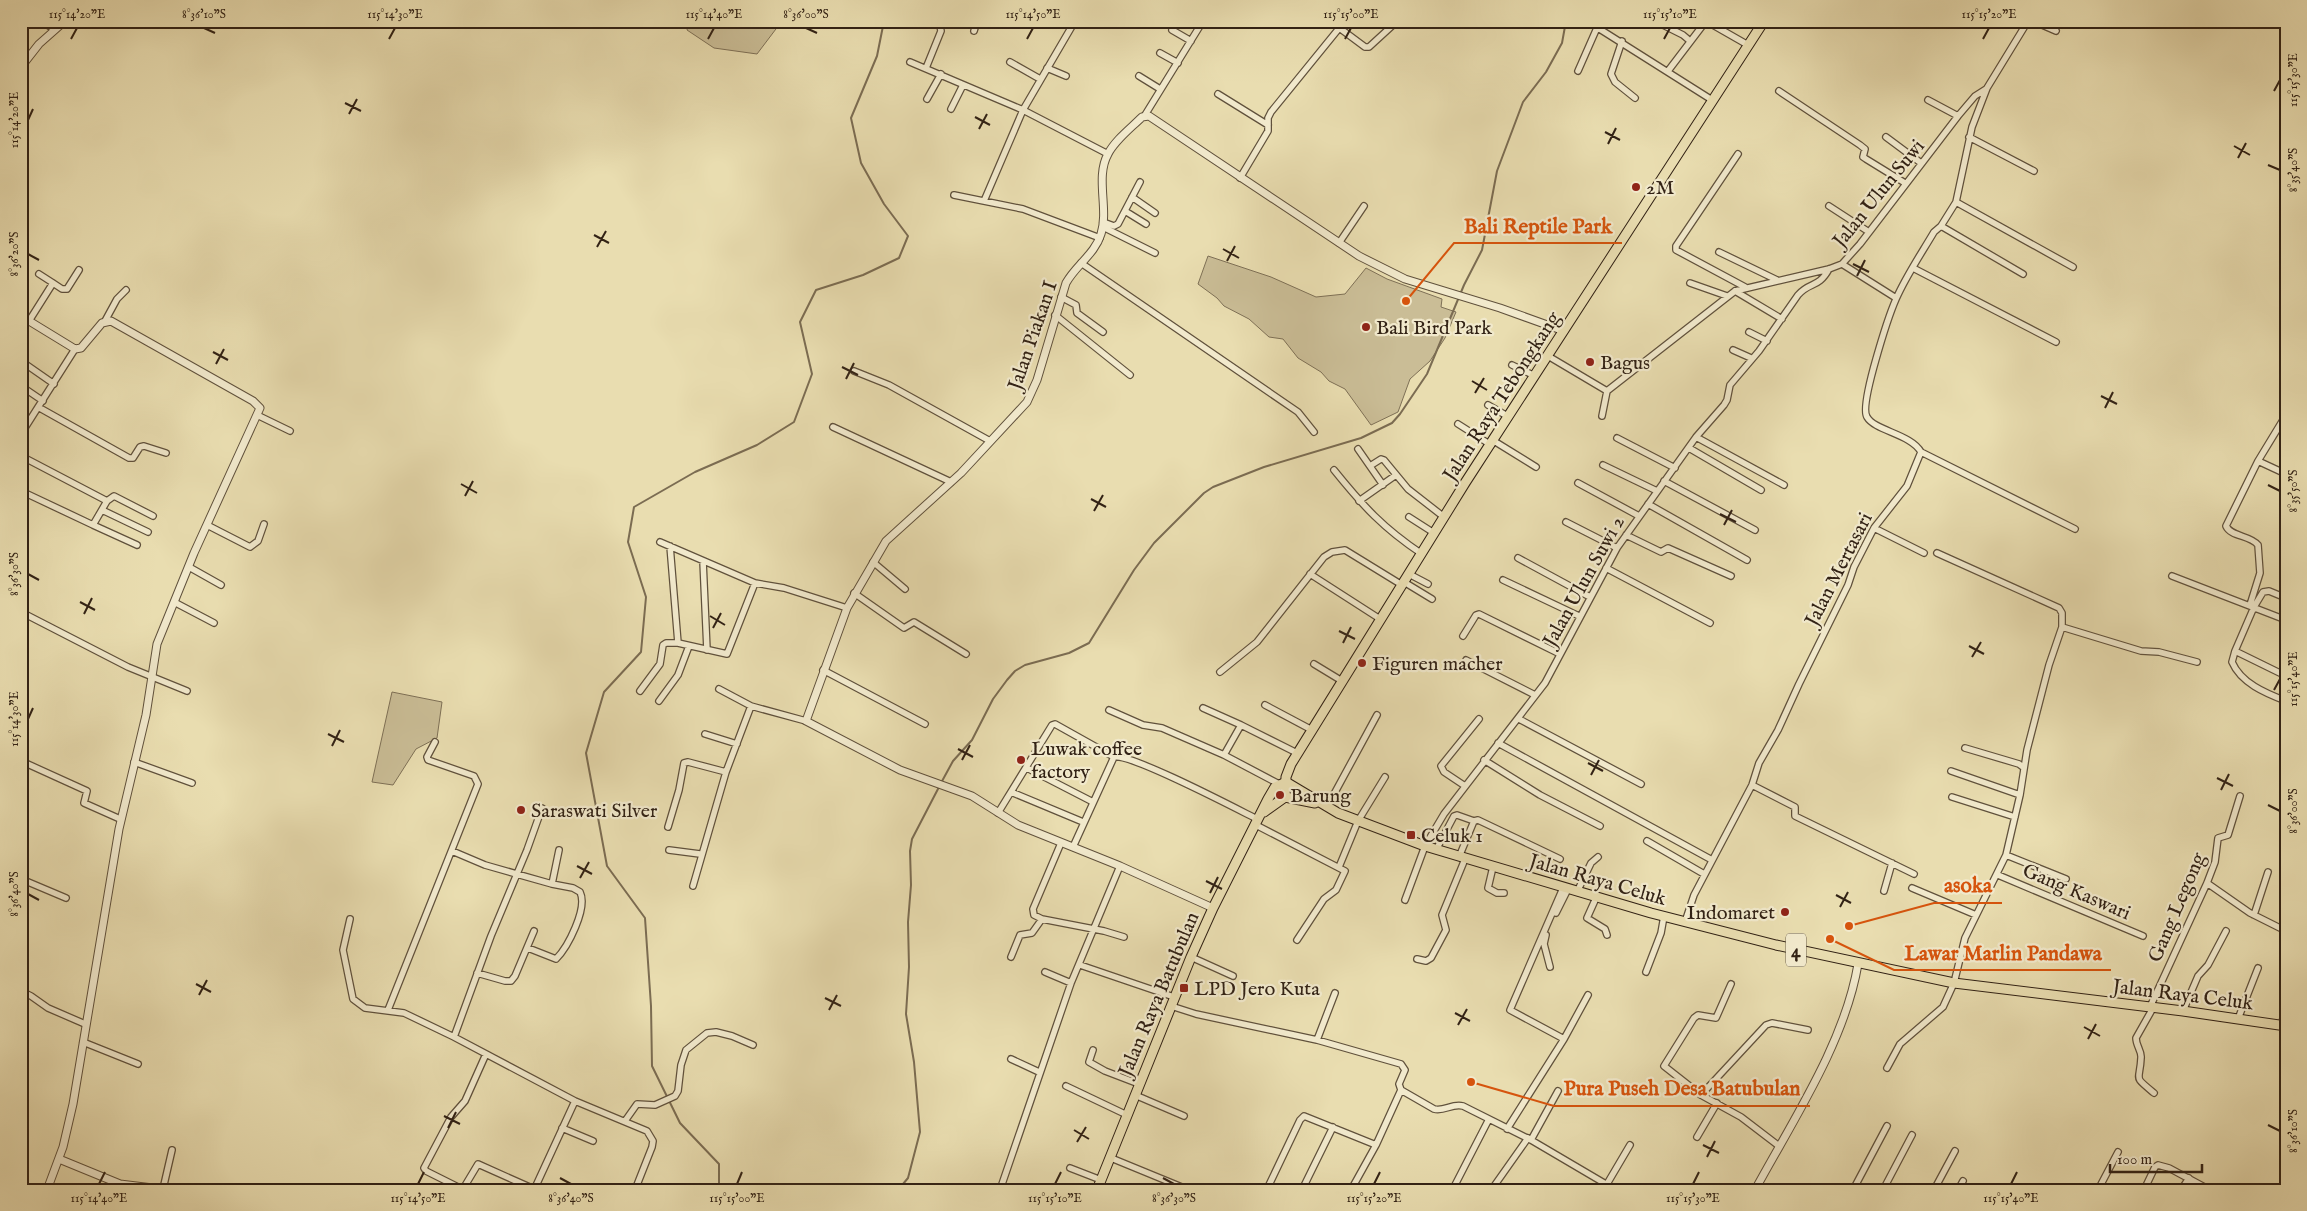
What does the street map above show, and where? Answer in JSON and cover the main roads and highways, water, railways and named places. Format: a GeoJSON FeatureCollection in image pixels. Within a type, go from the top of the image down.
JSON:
{"type":"FeatureCollection","features":[{"type":"Feature","properties":{"kind":"main road","name":"Jalan Raya Tebongkang"},"geometry":{"type":"LineString","coordinates":[[1285,797],[1282,783],[1297,754],[1380,619],[1764,21]]}},
{"type":"Feature","properties":{"kind":"main road","name":"Jalan Raya Celuk"},"geometry":{"type":"LineString","coordinates":[[1282,783],[1358,821],[1436,850],[1596,898],[1858,964],[1954,983],[2183,1011],[2284,1026]]}},
{"type":"Feature","properties":{"kind":"main road","name":"Jalan Raya Batubulan"},"geometry":{"type":"LineString","coordinates":[[1097,1190],[1191,957],[1213,908],[1257,819],[1282,783]]}},
{"type":"Feature","properties":{"kind":"main road","name":"Jalan Raya Celuk"},"geometry":{"type":"LineString","coordinates":[[1285,797],[1325,806]]}},
{"type":"Feature","properties":{"kind":"main road","name":"Jalan Raya Batubulan"},"geometry":{"type":"LineString","coordinates":[[1257,819],[1285,797]]}},
{"type":"Feature","properties":{"kind":"waterway"},"geometry":{"type":"LineString","coordinates":[[719,1190],[719,1164],[680,1123],[652,1066],[651,1006],[645,918],[607,866],[586,753],[604,692],[641,652],[646,597],[628,542],[634,507],[695,472],[757,445],[794,422],[812,374],[800,322],[816,290],[863,275],[899,258],[908,236],[884,204],[861,163],[851,118],[877,56],[884,21]]}},
{"type":"Feature","properties":{"kind":"waterway"},"geometry":{"type":"LineString","coordinates":[[941,783],[953,761],[972,740],[993,699],[1015,671],[1025,665],[1069,653],[1089,643],[1134,570],[1154,543],[1204,493],[1213,487],[1264,467],[1361,438],[1392,423],[1400,414],[1427,374],[1464,285],[1482,250],[1497,171],[1523,102],[1546,72],[1562,43],[1566,21]]}},
{"type":"Feature","properties":{"kind":"waterway"},"geometry":{"type":"LineString","coordinates":[[898,1190],[908,1178],[920,1132],[914,1062],[906,1014],[909,967],[910,851],[912,839],[939,787]]}},
{"type":"Feature","properties":{"kind":"place","name":"2M"},"geometry":{"type":"Point","coordinates":[1636,187]}},
{"type":"Feature","properties":{"kind":"place","name":"Bali Reptile Park"},"geometry":{"type":"Point","coordinates":[1406,301]}},
{"type":"Feature","properties":{"kind":"place","name":"Bali Bird Park"},"geometry":{"type":"Point","coordinates":[1366,327]}},
{"type":"Feature","properties":{"kind":"place","name":"Bagus"},"geometry":{"type":"Point","coordinates":[1590,362]}},
{"type":"Feature","properties":{"kind":"place","name":"Figuren macher"},"geometry":{"type":"Point","coordinates":[1362,663]}},
{"type":"Feature","properties":{"kind":"place","name":"Luwak coffee factory"},"geometry":{"type":"Point","coordinates":[1021,760]}},
{"type":"Feature","properties":{"kind":"place","name":"Barung"},"geometry":{"type":"Point","coordinates":[1280,795]}},
{"type":"Feature","properties":{"kind":"place","name":"Saraswati Silver"},"geometry":{"type":"Point","coordinates":[521,810]}},
{"type":"Feature","properties":{"kind":"place","name":"Celuk 1"},"geometry":{"type":"Point","coordinates":[1411,835]}},
{"type":"Feature","properties":{"kind":"place","name":"Indomaret"},"geometry":{"type":"Point","coordinates":[1785,912]}},
{"type":"Feature","properties":{"kind":"place","name":"asoka"},"geometry":{"type":"Point","coordinates":[1849,926]}},
{"type":"Feature","properties":{"kind":"place","name":"Lawar Marlin Pandawa"},"geometry":{"type":"Point","coordinates":[1830,939]}},
{"type":"Feature","properties":{"kind":"place","name":"LPD Jero Kuta"},"geometry":{"type":"Point","coordinates":[1184,988]}},
{"type":"Feature","properties":{"kind":"place","name":"Pura Puseh Desa Batubulan"},"geometry":{"type":"Point","coordinates":[1471,1082]}}]}
